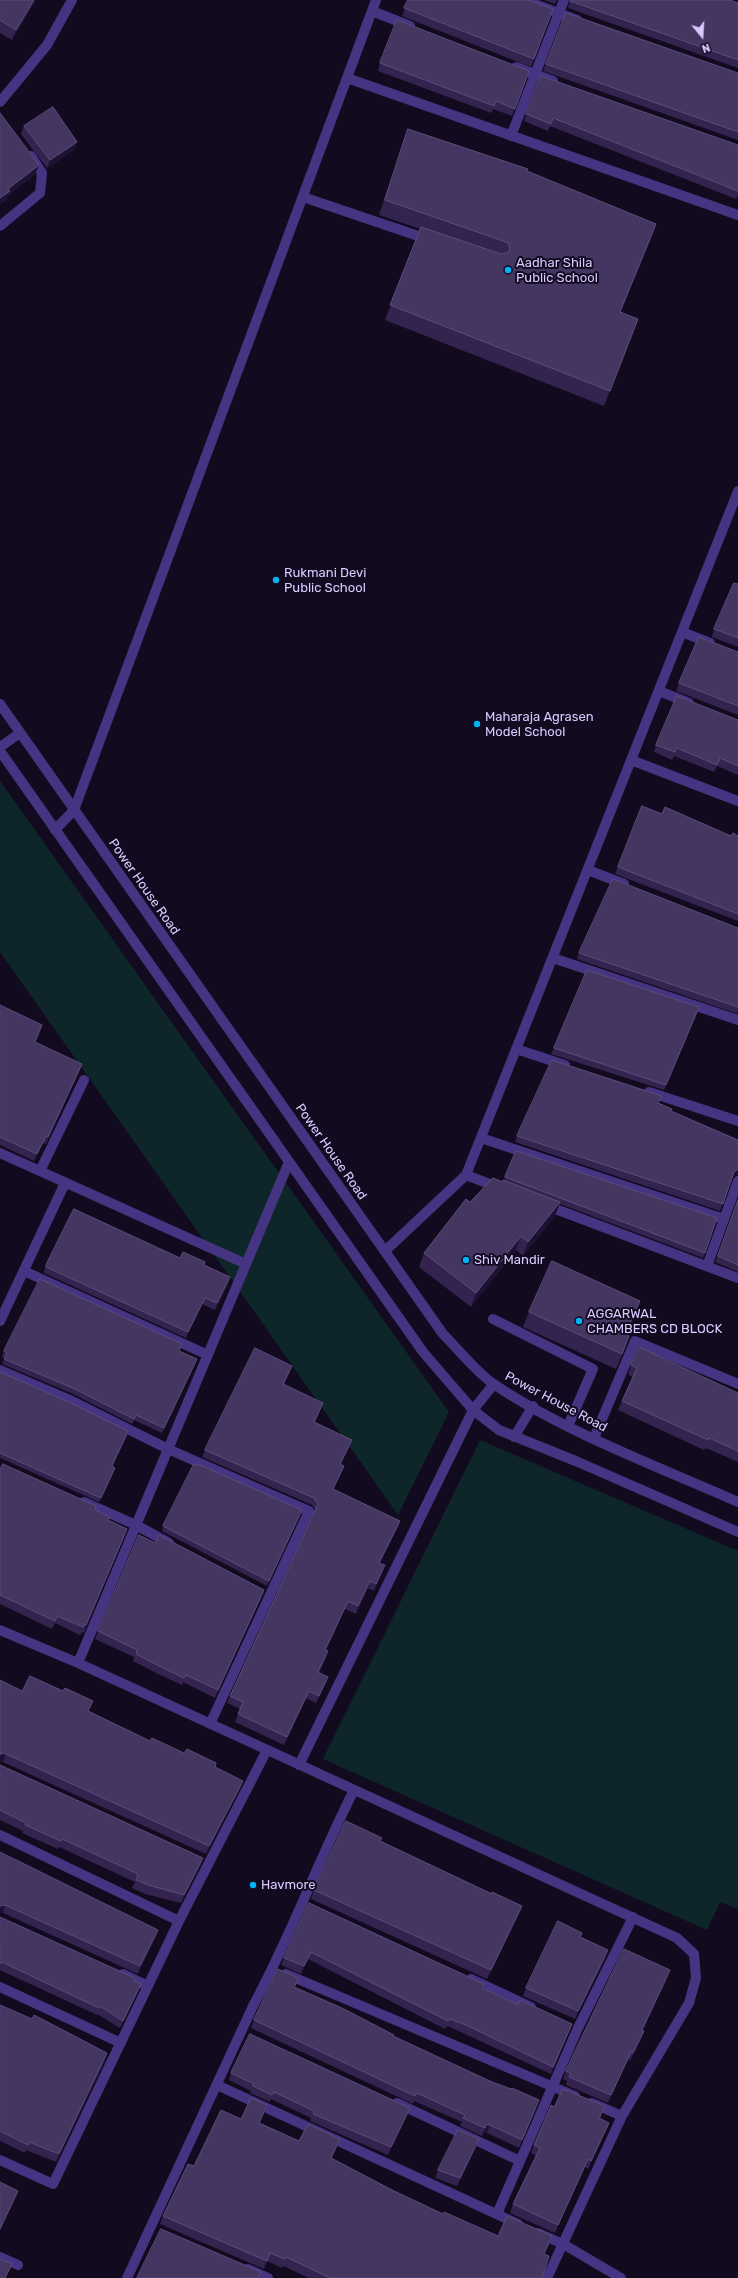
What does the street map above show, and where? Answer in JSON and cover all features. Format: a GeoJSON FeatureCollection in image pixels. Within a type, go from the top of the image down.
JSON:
{"type":"FeatureCollection","features":[{"type":"Feature","properties":{"kind":"street"},"geometry":{"type":"LineString","coordinates":[[0,102],[48,45],[72,0]]}},
{"type":"Feature","properties":{"kind":"street"},"geometry":{"type":"LineString","coordinates":[[55,830],[74,810],[376,0]]}},
{"type":"Feature","properties":{"kind":"street"},"geometry":{"type":"LineString","coordinates":[[524,0],[589,24]]}},
{"type":"Feature","properties":{"kind":"street"},"geometry":{"type":"LineString","coordinates":[[511,136],[564,0]]}},
{"type":"Feature","properties":{"kind":"street"},"geometry":{"type":"LineString","coordinates":[[372,11],[416,28]]}},
{"type":"Feature","properties":{"kind":"street"},"geometry":{"type":"LineString","coordinates":[[505,63],[564,85]]}},
{"type":"Feature","properties":{"kind":"street"},"geometry":{"type":"LineString","coordinates":[[347,78],[738,215]]}},
{"type":"Feature","properties":{"kind":"street"},"geometry":{"type":"LineString","coordinates":[[0,226],[40,193],[42,173],[26,150]]}},
{"type":"Feature","properties":{"kind":"street"},"geometry":{"type":"LineString","coordinates":[[303,197],[438,243]]}},
{"type":"Feature","properties":{"kind":"street"},"geometry":{"type":"LineString","coordinates":[[385,1251],[466,1175],[682,632],[735,509],[738,491]]}},
{"type":"Feature","properties":{"kind":"street"},"geometry":{"type":"LineString","coordinates":[[682,632],[718,646]]}},
{"type":"Feature","properties":{"kind":"street"},"geometry":{"type":"LineString","coordinates":[[659,691],[698,706]]}},
{"type":"Feature","properties":{"kind":"street","name":"Power House Road"},"geometry":{"type":"LineString","coordinates":[[1,709],[20,733],[443,1334],[494,1384],[568,1426],[738,1502]]}},
{"type":"Feature","properties":{"kind":"street"},"geometry":{"type":"LineString","coordinates":[[0,747],[20,733]]}},
{"type":"Feature","properties":{"kind":"street"},"geometry":{"type":"LineString","coordinates":[[0,751],[423,1352],[473,1410],[499,1430],[514,1437],[578,1462],[738,1532]]}},
{"type":"Feature","properties":{"kind":"street"},"geometry":{"type":"LineString","coordinates":[[631,760],[738,801]]}},
{"type":"Feature","properties":{"kind":"street"},"geometry":{"type":"LineString","coordinates":[[588,870],[631,886]]}},
{"type":"Feature","properties":{"kind":"street"},"geometry":{"type":"LineString","coordinates":[[553,958],[738,1020]]}},
{"type":"Feature","properties":{"kind":"street"},"geometry":{"type":"LineString","coordinates":[[516,1050],[575,1069]]}},
{"type":"Feature","properties":{"kind":"street"},"geometry":{"type":"LineString","coordinates":[[40,1171],[84,1080]]}},
{"type":"Feature","properties":{"kind":"street"},"geometry":{"type":"LineString","coordinates":[[642,1090],[738,1121]]}},
{"type":"Feature","properties":{"kind":"street"},"geometry":{"type":"LineString","coordinates":[[481,1138],[724,1220]]}},
{"type":"Feature","properties":{"kind":"street"},"geometry":{"type":"LineString","coordinates":[[0,1154],[246,1264]]}},
{"type":"Feature","properties":{"kind":"street"},"geometry":{"type":"LineString","coordinates":[[78,1663],[289,1162]]}},
{"type":"Feature","properties":{"kind":"street"},"geometry":{"type":"LineString","coordinates":[[466,1175],[510,1192]]}},
{"type":"Feature","properties":{"kind":"street"},"geometry":{"type":"LineString","coordinates":[[707,1266],[738,1181]]}},
{"type":"Feature","properties":{"kind":"street"},"geometry":{"type":"LineString","coordinates":[[0,1321],[65,1183]]}},
{"type":"Feature","properties":{"kind":"street"},"geometry":{"type":"LineString","coordinates":[[532,1200],[738,1278]]}},
{"type":"Feature","properties":{"kind":"street"},"geometry":{"type":"LineString","coordinates":[[24,1271],[208,1355]]}},
{"type":"Feature","properties":{"kind":"street"},"geometry":{"type":"LineString","coordinates":[[493,1319],[593,1369],[568,1426]]}},
{"type":"Feature","properties":{"kind":"street"},"geometry":{"type":"LineString","coordinates":[[594,1438],[636,1341],[738,1384]]}},
{"type":"Feature","properties":{"kind":"street"},"geometry":{"type":"LineString","coordinates":[[0,1370],[70,1400],[168,1449],[309,1511],[210,1724]]}},
{"type":"Feature","properties":{"kind":"street"},"geometry":{"type":"LineString","coordinates":[[299,1765],[473,1410],[494,1384]]}},
{"type":"Feature","properties":{"kind":"street"},"geometry":{"type":"LineString","coordinates":[[514,1437],[533,1406]]}},
{"type":"Feature","properties":{"kind":"street"},"geometry":{"type":"LineString","coordinates":[[72,1496],[136,1525],[175,1546]]}},
{"type":"Feature","properties":{"kind":"street"},"geometry":{"type":"LineString","coordinates":[[258,1589],[270,1595]]}},
{"type":"Feature","properties":{"kind":"street"},"geometry":{"type":"LineString","coordinates":[[0,1630],[78,1663],[633,1917],[677,1938],[694,1954],[696,1978],[689,2003],[622,2116],[547,2278]]}},
{"type":"Feature","properties":{"kind":"street"},"geometry":{"type":"LineString","coordinates":[[0,2160],[53,2184],[179,1921],[205,1861],[267,1750]]}},
{"type":"Feature","properties":{"kind":"street"},"geometry":{"type":"LineString","coordinates":[[126,2278],[154,2229],[217,2085],[245,2033],[273,1969],[306,1904],[354,1790]]}},
{"type":"Feature","properties":{"kind":"street"},"geometry":{"type":"LineString","coordinates":[[0,1835],[179,1921]]}},
{"type":"Feature","properties":{"kind":"street"},"geometry":{"type":"LineString","coordinates":[[497,2214],[553,2086],[574,2026],[633,1917]]}},
{"type":"Feature","properties":{"kind":"street"},"geometry":{"type":"LineString","coordinates":[[273,1969],[622,2116]]}},
{"type":"Feature","properties":{"kind":"street"},"geometry":{"type":"LineString","coordinates":[[113,1970],[148,1986]]}},
{"type":"Feature","properties":{"kind":"street"},"geometry":{"type":"LineString","coordinates":[[462,1975],[542,2012]]}},
{"type":"Feature","properties":{"kind":"street"},"geometry":{"type":"LineString","coordinates":[[0,1987],[121,2043]]}},
{"type":"Feature","properties":{"kind":"street"},"geometry":{"type":"LineString","coordinates":[[217,2085],[563,2244],[621,2278]]}},
{"type":"Feature","properties":{"kind":"street"},"geometry":{"type":"LineString","coordinates":[[384,2098],[520,2161]]}},
{"type":"Feature","properties":{"kind":"street"},"geometry":{"type":"LineString","coordinates":[[0,2257],[18,2265]]}},
{"type":"Feature","properties":{"kind":"street"},"geometry":{"type":"LineString","coordinates":[[238,2265],[268,2278]]}},
{"type":"Feature","properties":{"kind":"green space"},"geometry":{"type":"Polygon","coordinates":[[[0,781],[449,1412],[398,1515],[0,952],[0,781]]]}},
{"type":"Feature","properties":{"kind":"green space"},"geometry":{"type":"Polygon","coordinates":[[[480,1440],[738,1551],[738,1909],[720,1902],[707,1930],[323,1759],[480,1440]]]}},
{"type":"Feature","properties":{"kind":"building"},"geometry":{"type":"Polygon","coordinates":[[[0,0],[34,0],[16,30],[0,20],[0,0]]]}},
{"type":"Feature","properties":{"kind":"building"},"geometry":{"type":"Polygon","coordinates":[[[408,0],[529,0],[553,9],[534,59],[404,8],[408,0]]]}},
{"type":"Feature","properties":{"kind":"building"},"geometry":{"type":"Polygon","coordinates":[[[730,0],[738,3],[738,60],[570,1],[730,0]]]}},
{"type":"Feature","properties":{"kind":"building"},"geometry":{"type":"Polygon","coordinates":[[[566,13],[738,73],[738,132],[546,64],[566,13]]]}},
{"type":"Feature","properties":{"kind":"building"},"geometry":{"type":"Polygon","coordinates":[[[397,20],[529,71],[515,109],[496,101],[494,106],[380,63],[397,20]]]}},
{"type":"Feature","properties":{"kind":"building"},"geometry":{"type":"Polygon","coordinates":[[[541,76],[738,145],[738,191],[553,118],[551,124],[526,114],[541,76]]]}},
{"type":"Feature","properties":{"kind":"building"},"geometry":{"type":"Polygon","coordinates":[[[53,107],[77,142],[50,160],[24,126],[53,107]]]}},
{"type":"Feature","properties":{"kind":"building"},"geometry":{"type":"Polygon","coordinates":[[[0,113],[39,165],[8,189],[10,191],[0,198],[0,113]]]}},
{"type":"Feature","properties":{"kind":"building"},"geometry":{"type":"Polygon","coordinates":[[[408,129],[528,169],[527,171],[656,224],[620,312],[638,319],[610,391],[390,305],[421,227],[501,254],[507,253],[510,250],[509,244],[506,242],[385,200],[408,129]]]}},
{"type":"Feature","properties":{"kind":"building"},"geometry":{"type":"Polygon","coordinates":[[[734,583],[738,583],[738,638],[714,629],[734,583]]]}},
{"type":"Feature","properties":{"kind":"building"},"geometry":{"type":"Polygon","coordinates":[[[699,637],[738,652],[738,706],[679,683],[699,637]]]}},
{"type":"Feature","properties":{"kind":"building"},"geometry":{"type":"Polygon","coordinates":[[[677,696],[738,720],[738,766],[720,758],[717,765],[677,748],[675,752],[656,745],[677,696]]]}},
{"type":"Feature","properties":{"kind":"building"},"geometry":{"type":"Polygon","coordinates":[[[642,806],[662,814],[665,807],[731,836],[733,833],[738,836],[738,914],[618,867],[642,806]]]}},
{"type":"Feature","properties":{"kind":"building"},"geometry":{"type":"Polygon","coordinates":[[[613,879],[738,928],[738,1007],[579,953],[613,879]]]}},
{"type":"Feature","properties":{"kind":"building"},"geometry":{"type":"Polygon","coordinates":[[[587,970],[699,1007],[666,1085],[554,1048],[587,970]]]}},
{"type":"Feature","properties":{"kind":"building"},"geometry":{"type":"Polygon","coordinates":[[[0,1005],[42,1025],[35,1042],[82,1064],[48,1137],[46,1136],[37,1154],[0,1137],[0,1005]]]}},
{"type":"Feature","properties":{"kind":"building"},"geometry":{"type":"Polygon","coordinates":[[[552,1060],[662,1096],[658,1103],[672,1109],[671,1111],[738,1140],[738,1169],[734,1172],[723,1204],[517,1136],[552,1060]]]}},
{"type":"Feature","properties":{"kind":"building"},"geometry":{"type":"Polygon","coordinates":[[[516,1151],[717,1218],[705,1253],[505,1177],[516,1151]]]}},
{"type":"Feature","properties":{"kind":"building"},"geometry":{"type":"Polygon","coordinates":[[[493,1178],[503,1182],[503,1180],[560,1202],[528,1242],[521,1236],[476,1293],[424,1253],[466,1199],[470,1202],[493,1178]]]}},
{"type":"Feature","properties":{"kind":"building"},"geometry":{"type":"Polygon","coordinates":[[[738,1200],[738,1265],[718,1256],[738,1200]]]}},
{"type":"Feature","properties":{"kind":"building"},"geometry":{"type":"Polygon","coordinates":[[[74,1209],[180,1258],[183,1252],[205,1262],[204,1265],[230,1277],[217,1303],[205,1298],[188,1332],[46,1267],[74,1209]]]}},
{"type":"Feature","properties":{"kind":"building","name":"AGGARWAL CHAMBERS CD BLOCK"},"geometry":{"type":"Polygon","coordinates":[[[552,1261],[640,1301],[625,1334],[629,1336],[622,1354],[529,1312],[552,1261]]]}},
{"type":"Feature","properties":{"kind":"building"},"geometry":{"type":"Polygon","coordinates":[[[40,1279],[182,1344],[179,1351],[197,1359],[164,1428],[136,1415],[134,1419],[75,1389],[4,1359],[7,1353],[4,1351],[40,1279]]]}},
{"type":"Feature","properties":{"kind":"building"},"geometry":{"type":"Polygon","coordinates":[[[639,1347],[738,1393],[738,1451],[709,1438],[708,1440],[622,1401],[637,1368],[631,1365],[639,1347]]]}},
{"type":"Feature","properties":{"kind":"building"},"geometry":{"type":"Polygon","coordinates":[[[255,1348],[292,1366],[283,1384],[323,1403],[314,1422],[352,1440],[340,1464],[344,1466],[333,1489],[400,1521],[379,1563],[385,1565],[376,1584],[370,1581],[358,1606],[348,1601],[325,1650],[328,1651],[318,1672],[328,1677],[319,1696],[309,1691],[287,1737],[238,1714],[243,1702],[230,1696],[318,1504],[314,1498],[205,1450],[255,1348]]]}},
{"type":"Feature","properties":{"kind":"building"},"geometry":{"type":"Polygon","coordinates":[[[0,1372],[69,1402],[128,1431],[112,1466],[115,1468],[101,1498],[0,1453],[0,1372]]]}},
{"type":"Feature","properties":{"kind":"building"},"geometry":{"type":"Polygon","coordinates":[[[3,1464],[96,1506],[95,1510],[110,1517],[108,1520],[127,1529],[86,1625],[85,1624],[83,1627],[57,1616],[55,1621],[0,1595],[0,1470],[3,1464]]]}},
{"type":"Feature","properties":{"kind":"building"},"geometry":{"type":"Polygon","coordinates":[[[194,1464],[197,1466],[198,1464],[302,1510],[269,1581],[163,1526],[194,1464]]]}},
{"type":"Feature","properties":{"kind":"building"},"geometry":{"type":"Polygon","coordinates":[[[139,1535],[155,1543],[159,1535],[264,1590],[218,1690],[186,1675],[184,1678],[161,1667],[136,1654],[137,1650],[98,1631],[139,1535]]]}},
{"type":"Feature","properties":{"kind":"building"},"geometry":{"type":"Polygon","coordinates":[[[30,1676],[63,1691],[65,1688],[93,1701],[88,1711],[150,1741],[152,1738],[184,1753],[187,1749],[216,1763],[215,1767],[243,1781],[209,1846],[6,1754],[2,1753],[0,1755],[0,1680],[22,1691],[30,1676]]]}},
{"type":"Feature","properties":{"kind":"building"},"geometry":{"type":"Polygon","coordinates":[[[0,1765],[203,1858],[184,1895],[136,1880],[138,1874],[62,1839],[61,1841],[25,1825],[26,1823],[0,1810],[0,1765]]]}},
{"type":"Feature","properties":{"kind":"building"},"geometry":{"type":"Polygon","coordinates":[[[346,1821],[382,1838],[380,1841],[492,1894],[492,1892],[522,1906],[491,1970],[314,1890],[346,1821]]]}},
{"type":"Feature","properties":{"kind":"building"},"geometry":{"type":"Polygon","coordinates":[[[0,1852],[158,1930],[140,1966],[5,1905],[0,1906],[0,1852]]]}},
{"type":"Feature","properties":{"kind":"building"},"geometry":{"type":"Polygon","coordinates":[[[309,1903],[484,1984],[482,1988],[518,2005],[520,2000],[572,2024],[553,2067],[466,2025],[450,2019],[448,2021],[311,1952],[304,1966],[284,1958],[309,1903]]]}},
{"type":"Feature","properties":{"kind":"building"},"geometry":{"type":"Polygon","coordinates":[[[0,1917],[135,1978],[134,1981],[141,1984],[123,2021],[100,2006],[99,2008],[2,1962],[0,1964],[0,1917]]]}},
{"type":"Feature","properties":{"kind":"building"},"geometry":{"type":"Polygon","coordinates":[[[558,1921],[582,1933],[580,1937],[608,1950],[578,2011],[526,1988],[558,1921]]]}},
{"type":"Feature","properties":{"kind":"building"},"geometry":{"type":"Polygon","coordinates":[[[624,1949],[670,1970],[642,2030],[644,2031],[633,2053],[631,2052],[611,2095],[569,2077],[571,2073],[566,2071],[624,1949]]]}},
{"type":"Feature","properties":{"kind":"building"},"geometry":{"type":"Polygon","coordinates":[[[278,1969],[299,1978],[294,1987],[342,2008],[394,2035],[393,2036],[492,2082],[511,2089],[512,2088],[539,2100],[522,2140],[490,2125],[486,2125],[485,2128],[463,2118],[465,2115],[417,2093],[415,2096],[254,2020],[278,1969]]]}},
{"type":"Feature","properties":{"kind":"building"},"geometry":{"type":"Polygon","coordinates":[[[0,2005],[32,2019],[34,2015],[107,2053],[59,2154],[29,2142],[28,2145],[0,2131],[0,2005]]]}},
{"type":"Feature","properties":{"kind":"building"},"geometry":{"type":"Polygon","coordinates":[[[250,2034],[410,2108],[391,2147],[313,2114],[314,2111],[274,2092],[272,2095],[231,2073],[250,2034]]]}},
{"type":"Feature","properties":{"kind":"building"},"geometry":{"type":"Polygon","coordinates":[[[563,2089],[605,2106],[599,2118],[609,2123],[591,2161],[588,2159],[558,2225],[513,2204],[540,2148],[534,2145],[551,2105],[554,2107],[563,2089]]]}},
{"type":"Feature","properties":{"kind":"building"},"geometry":{"type":"Polygon","coordinates":[[[251,2098],[267,2105],[259,2123],[299,2141],[308,2124],[340,2139],[331,2158],[392,2190],[443,2214],[444,2212],[498,2236],[507,2216],[552,2236],[544,2254],[549,2256],[542,2278],[330,2278],[286,2257],[285,2259],[270,2253],[267,2261],[163,2216],[188,2164],[194,2166],[221,2110],[241,2119],[251,2098]]]}},
{"type":"Feature","properties":{"kind":"building"},"geometry":{"type":"Polygon","coordinates":[[[458,2130],[479,2139],[460,2178],[438,2170],[458,2130]]]}},
{"type":"Feature","properties":{"kind":"building"},"geometry":{"type":"Polygon","coordinates":[[[0,2182],[18,2191],[0,2229],[0,2182]]]}},
{"type":"Feature","properties":{"kind":"building"},"geometry":{"type":"Polygon","coordinates":[[[161,2229],[261,2272],[258,2278],[137,2278],[161,2229]]]}},
{"type":"Feature","properties":{"kind":"building"},"geometry":{"type":"Polygon","coordinates":[[[0,2259],[12,2264],[5,2278],[0,2278],[0,2259]]]}},
{"type":"Feature","properties":{"kind":"place","name":"Aadhar Shila Public School"},"geometry":{"type":"Point","coordinates":[508,270]}},
{"type":"Feature","properties":{"kind":"place","name":"Rukmani Devi Public School"},"geometry":{"type":"Point","coordinates":[276,580]}},
{"type":"Feature","properties":{"kind":"place","name":"Maharaja Agrasen Model School"},"geometry":{"type":"Point","coordinates":[477,724]}},
{"type":"Feature","properties":{"kind":"place","name":"Shiv Mandir"},"geometry":{"type":"Point","coordinates":[466,1260]}},
{"type":"Feature","properties":{"kind":"place","name":"AGGARWAL CHAMBERS CD BLOCK"},"geometry":{"type":"Point","coordinates":[579,1321]}},
{"type":"Feature","properties":{"kind":"place","name":"Havmore"},"geometry":{"type":"Point","coordinates":[253,1885]}}]}
